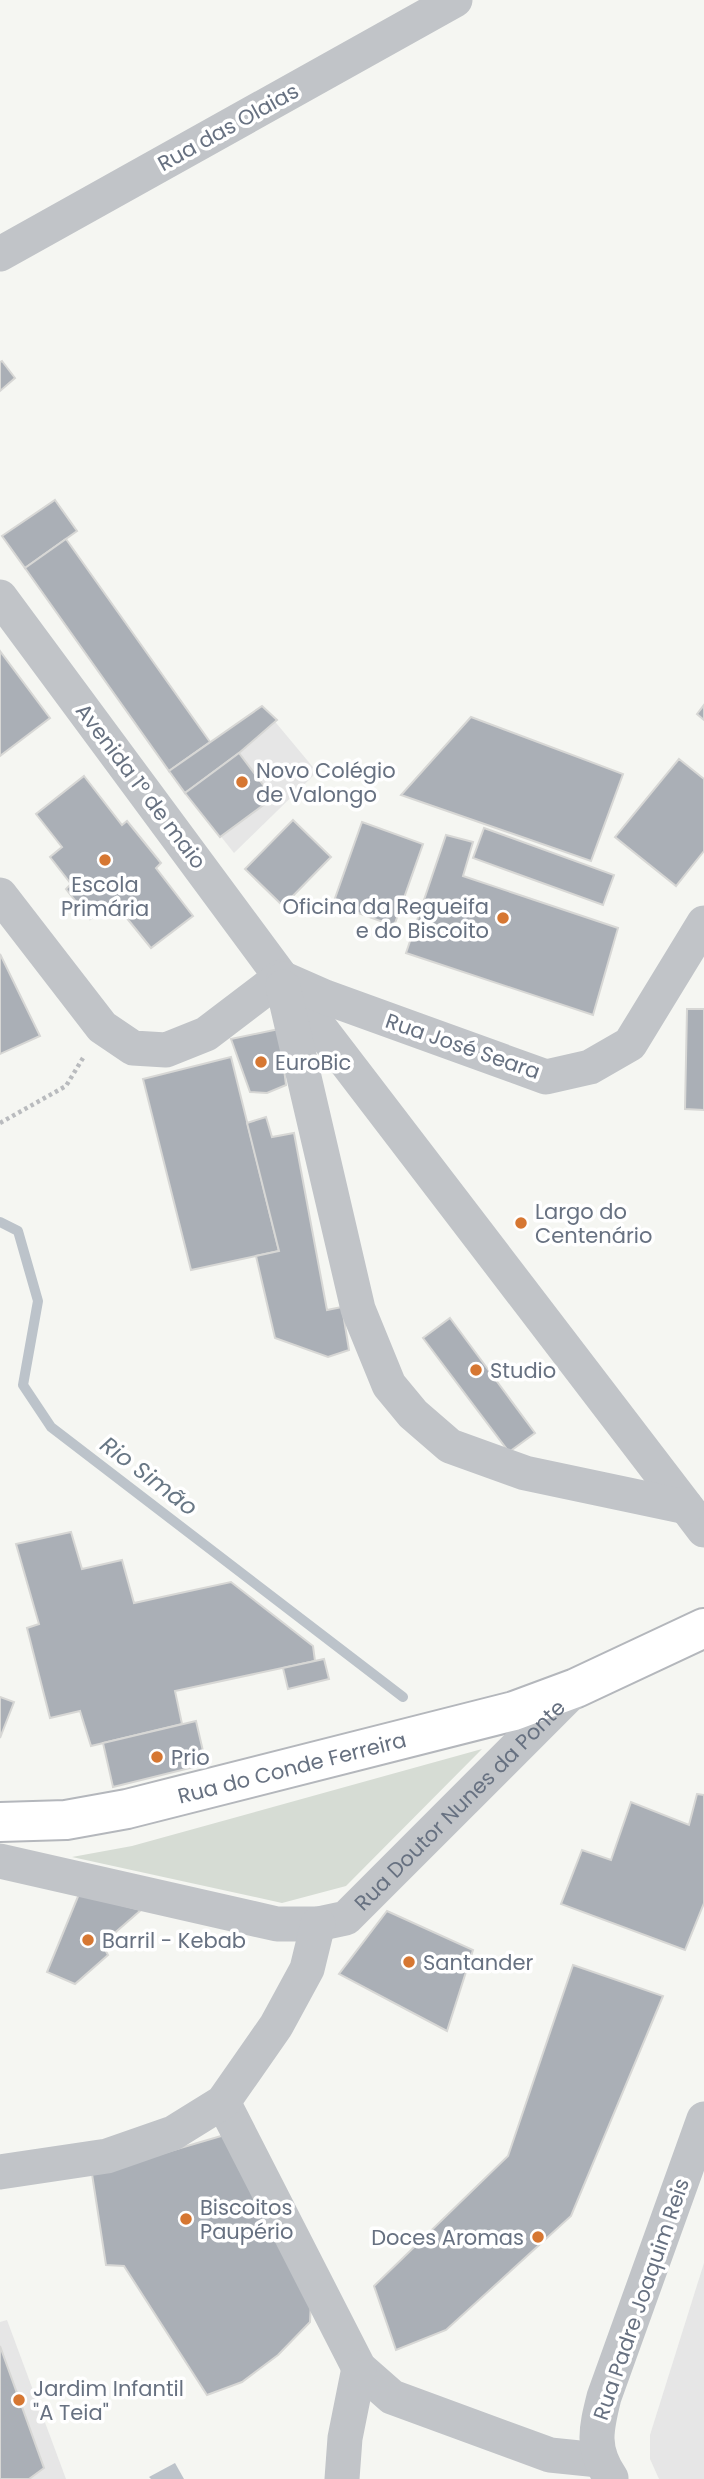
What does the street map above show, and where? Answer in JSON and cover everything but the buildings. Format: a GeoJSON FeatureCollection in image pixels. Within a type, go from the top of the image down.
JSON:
{"type":"FeatureCollection","features":[{"type":"Feature","properties":{"kind":"main road","name":"Rua Doutor Nunes da Ponte"},"geometry":{"type":"LineString","coordinates":[[576,1688],[704,1628]]}},
{"type":"Feature","properties":{"kind":"main road","name":"Rua do Conde Ferreira"},"geometry":{"type":"LineString","coordinates":[[0,1822],[65,1820],[127,1808],[514,1711],[576,1688]]}},
{"type":"Feature","properties":{"kind":"street","name":"Rua das Olaias"},"geometry":{"type":"LineString","coordinates":[[0,254],[455,0]]}},
{"type":"Feature","properties":{"kind":"street","name":"Avenida 1º de maio"},"geometry":{"type":"LineString","coordinates":[[0,597],[281,977]]}},
{"type":"Feature","properties":{"kind":"street"},"geometry":{"type":"LineString","coordinates":[[0,895],[102,1027],[133,1048],[166,1050],[206,1034],[281,977]]}},
{"type":"Feature","properties":{"kind":"street","name":"Rua José Seara"},"geometry":{"type":"LineString","coordinates":[[281,977],[326,997],[545,1077],[590,1067],[631,1044],[704,923]]}},
{"type":"Feature","properties":{"kind":"street"},"geometry":{"type":"LineString","coordinates":[[281,977],[695,1519]]}},
{"type":"Feature","properties":{"kind":"street"},"geometry":{"type":"LineString","coordinates":[[281,977],[358,1309],[388,1385],[413,1413],[450,1446],[525,1473],[695,1519]]}},
{"type":"Feature","properties":{"kind":"street","name":"Rua Doutor Nunes da Ponte"},"geometry":{"type":"LineString","coordinates":[[0,1861],[277,1924],[318,1924],[346,1918],[576,1688]]}},
{"type":"Feature","properties":{"kind":"street"},"geometry":{"type":"LineString","coordinates":[[0,2172],[107,2156],[173,2133],[223,2102],[276,2026],[307,1969],[318,1924]]}},
{"type":"Feature","properties":{"kind":"street"},"geometry":{"type":"LineString","coordinates":[[223,2102],[359,2368],[392,2397],[550,2455],[605,2470]]}},
{"type":"Feature","properties":{"kind":"street","name":"Rua Padre Joaquim Reis"},"geometry":{"type":"LineString","coordinates":[[605,2470],[596,2428],[604,2397],[704,2119]]}},
{"type":"Feature","properties":{"kind":"street"},"geometry":{"type":"LineString","coordinates":[[342,2479],[345,2438],[359,2368]]}},
{"type":"Feature","properties":{"kind":"path"},"geometry":{"type":"LineString","coordinates":[[0,1123],[65,1086],[102,1027]]}},
{"type":"Feature","properties":{"kind":"shaded area","name":"Novo Colégio de Valongo"},"geometry":{"type":"Polygon","coordinates":[[[262,706],[317,772],[234,853],[169,771],[262,706]]]}},
{"type":"Feature","properties":{"kind":"shaded area"},"geometry":{"type":"Polygon","coordinates":[[[482,1749],[346,1886],[282,1903],[72,1857],[132,1846],[482,1749]]]}},
{"type":"Feature","properties":{"kind":"shaded area"},"geometry":{"type":"Polygon","coordinates":[[[704,2263],[704,2479],[659,2479],[650,2459],[650,2435],[704,2263]]]}},
{"type":"Feature","properties":{"kind":"shaded area","name":"Jardim Infantil \"A Teia\""},"geometry":{"type":"Polygon","coordinates":[[[7,2320],[66,2479],[0,2479],[0,2322],[7,2320]]]}},
{"type":"Feature","properties":{"kind":"shaded area"},"geometry":{"type":"Polygon","coordinates":[[[175,2463],[184,2479],[149,2477],[175,2463]]]}},
{"type":"Feature","properties":{"kind":"waterway","name":"Rio Simão"},"geometry":{"type":"LineString","coordinates":[[0,1222],[18,1231],[38,1301],[23,1385],[51,1427],[403,1697]]}},
{"type":"Feature","properties":{"kind":"place","name":"Novo Colégio de Valongo"},"geometry":{"type":"Point","coordinates":[242,782]}},
{"type":"Feature","properties":{"kind":"place","name":"Escola Primária"},"geometry":{"type":"Point","coordinates":[105,860]}},
{"type":"Feature","properties":{"kind":"place","name":"Oficina da Regueifa e do Biscoito"},"geometry":{"type":"Point","coordinates":[503,918]}},
{"type":"Feature","properties":{"kind":"place","name":"EuroBic"},"geometry":{"type":"Point","coordinates":[261,1062]}},
{"type":"Feature","properties":{"kind":"place","name":"Largo do Centenário"},"geometry":{"type":"Point","coordinates":[521,1223]}},
{"type":"Feature","properties":{"kind":"place","name":"Studio"},"geometry":{"type":"Point","coordinates":[476,1370]}},
{"type":"Feature","properties":{"kind":"place","name":"Prio"},"geometry":{"type":"Point","coordinates":[157,1757]}},
{"type":"Feature","properties":{"kind":"place","name":"Barril - Kebab"},"geometry":{"type":"Point","coordinates":[88,1940]}},
{"type":"Feature","properties":{"kind":"place","name":"Santander"},"geometry":{"type":"Point","coordinates":[409,1962]}},
{"type":"Feature","properties":{"kind":"place","name":"Biscoitos Paupério"},"geometry":{"type":"Point","coordinates":[186,2219]}},
{"type":"Feature","properties":{"kind":"place","name":"Doces Aromas"},"geometry":{"type":"Point","coordinates":[538,2237]}},
{"type":"Feature","properties":{"kind":"place","name":"Jardim Infantil \"A Teia\""},"geometry":{"type":"Point","coordinates":[19,2400]}}]}
